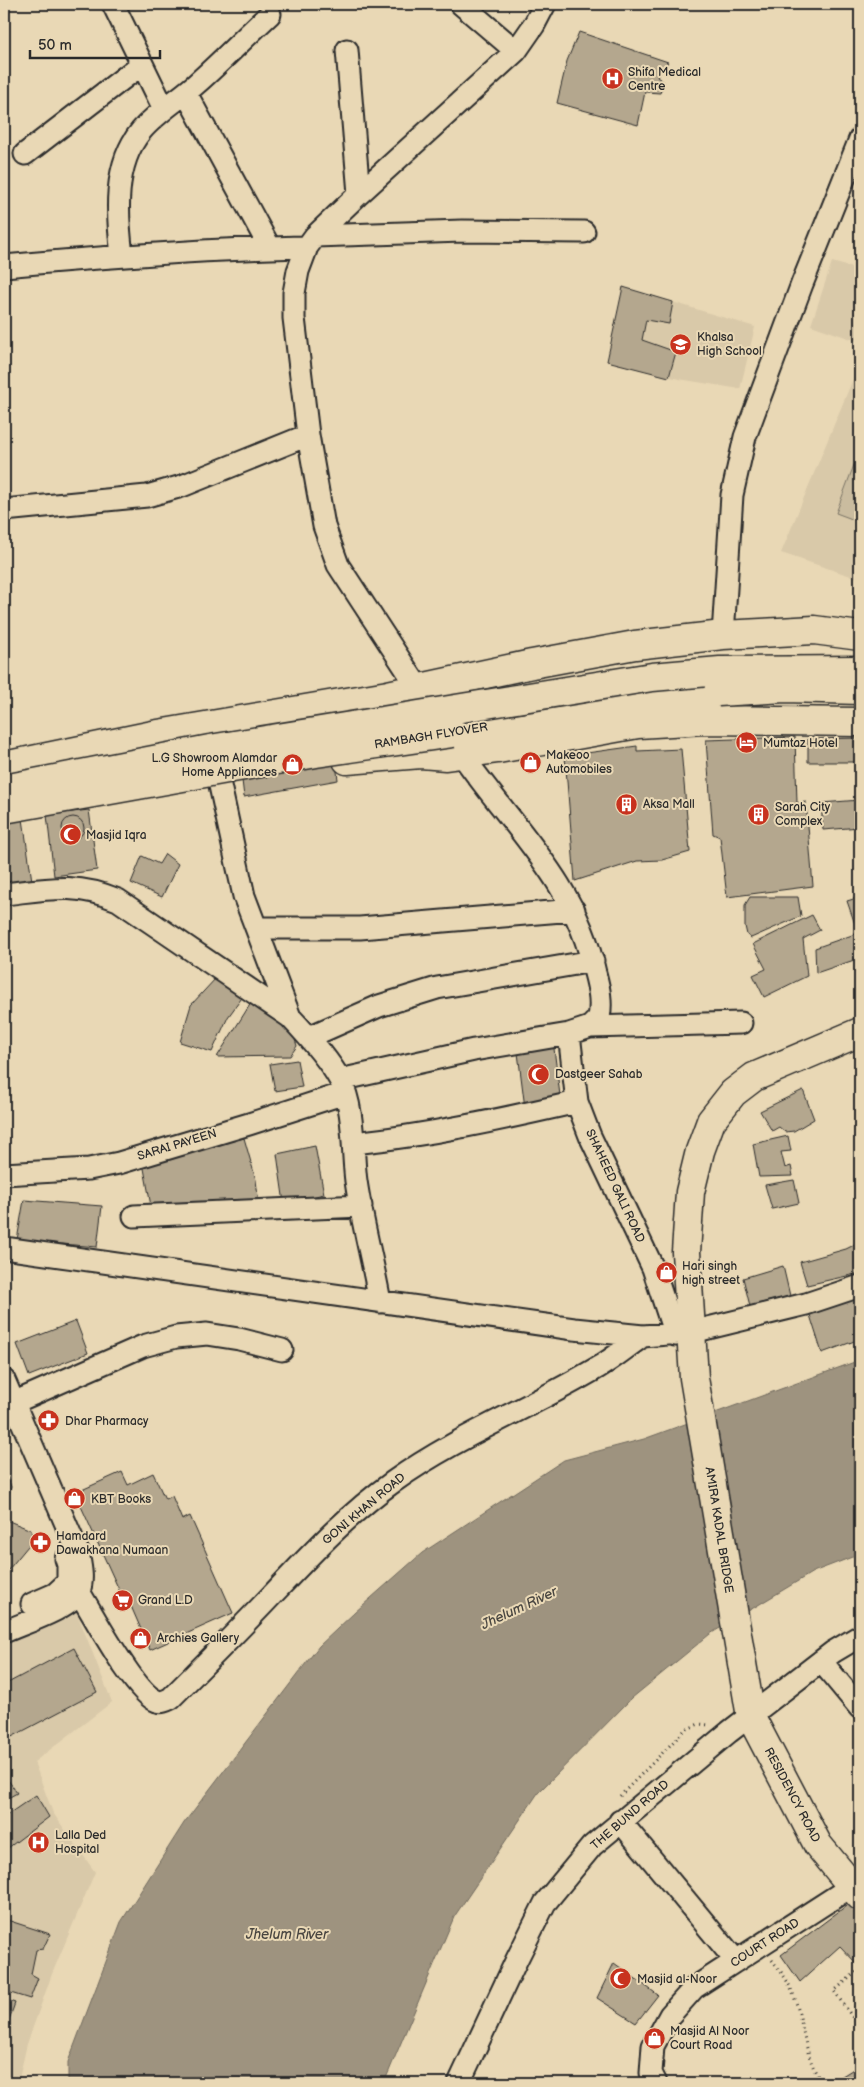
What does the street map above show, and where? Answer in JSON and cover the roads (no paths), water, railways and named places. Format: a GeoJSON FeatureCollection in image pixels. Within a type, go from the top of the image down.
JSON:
{"type":"FeatureCollection","features":[{"type":"Feature","properties":{"kind":"main road"},"geometry":{"type":"LineString","coordinates":[[4,766],[158,734],[420,689],[582,654],[635,645],[723,635],[814,630],[860,636]]}},
{"type":"Feature","properties":{"kind":"main road","name":"RAMBAGH FLYOVER"},"geometry":{"type":"LineString","coordinates":[[4,789],[210,749],[652,677],[720,671],[860,670]]}},
{"type":"Feature","properties":{"kind":"main road","name":"RAMBAGH FLYOVER"},"geometry":{"type":"LineString","coordinates":[[4,809],[316,753],[557,717],[651,698],[785,688],[860,690]]}},
{"type":"Feature","properties":{"kind":"main road"},"geometry":{"type":"LineString","coordinates":[[4,822],[352,759],[421,754],[446,756],[638,724],[704,720],[860,722]]}},
{"type":"Feature","properties":{"kind":"main road"},"geometry":{"type":"LineString","coordinates":[[684,1333],[690,1192],[700,1151],[711,1120],[733,1093],[754,1077],[860,1032]]}},
{"type":"Feature","properties":{"kind":"main road","name":"AMIRA KADAL BRIDGE"},"geometry":{"type":"LineString","coordinates":[[684,1333],[694,1378],[744,1683]]}},
{"type":"Feature","properties":{"kind":"main road","name":"RESIDENCY ROAD"},"geometry":{"type":"LineString","coordinates":[[744,1683],[751,1717],[818,1845],[856,1891]]}},
{"type":"Feature","properties":{"kind":"street"},"geometry":{"type":"LineString","coordinates":[[113,4],[164,110]]}},
{"type":"Feature","properties":{"kind":"street"},"geometry":{"type":"LineString","coordinates":[[461,4],[516,51]]}},
{"type":"Feature","properties":{"kind":"street"},"geometry":{"type":"LineString","coordinates":[[545,4],[534,25],[516,51],[359,194],[311,241],[298,271],[294,310],[308,435],[324,526],[338,565],[461,754],[557,878],[574,910],[593,961],[601,1008],[599,1018],[590,1027]]}},
{"type":"Feature","properties":{"kind":"street"},"geometry":{"type":"LineString","coordinates":[[122,255],[117,203],[123,170],[133,143],[141,130],[186,93],[270,14]]}},
{"type":"Feature","properties":{"kind":"street"},"geometry":{"type":"LineString","coordinates":[[347,50],[359,194]]}},
{"type":"Feature","properties":{"kind":"street"},"geometry":{"type":"LineString","coordinates":[[25,154],[142,64]]}},
{"type":"Feature","properties":{"kind":"street"},"geometry":{"type":"LineString","coordinates":[[186,93],[270,248]]}},
{"type":"Feature","properties":{"kind":"street"},"geometry":{"type":"LineString","coordinates":[[723,635],[732,495],[745,437],[802,284],[860,139]]}},
{"type":"Feature","properties":{"kind":"street"},"geometry":{"type":"LineString","coordinates":[[4,266],[122,255],[270,248],[311,241],[462,231],[584,232]]}},
{"type":"Feature","properties":{"kind":"street"},"geometry":{"type":"LineString","coordinates":[[4,510],[147,496],[182,486],[308,435]]}},
{"type":"Feature","properties":{"kind":"street"},"geometry":{"type":"LineString","coordinates":[[219,782],[244,896],[290,1017]]}},
{"type":"Feature","properties":{"kind":"street"},"geometry":{"type":"LineString","coordinates":[[4,894],[73,887],[98,891],[118,900],[290,1017],[309,1038],[342,1086],[354,1143],[356,1181],[380,1302]]}},
{"type":"Feature","properties":{"kind":"street"},"geometry":{"type":"LineString","coordinates":[[257,928],[360,928],[574,910]]}},
{"type":"Feature","properties":{"kind":"street"},"geometry":{"type":"LineString","coordinates":[[309,1038],[379,1006],[437,988],[593,961]]}},
{"type":"Feature","properties":{"kind":"street","name":"SARAI PAYEEN"},"geometry":{"type":"LineString","coordinates":[[4,1174],[89,1169],[119,1162],[249,1124],[342,1086],[474,1050],[569,1034],[590,1027],[741,1023]]}},
{"type":"Feature","properties":{"kind":"street","name":"SHAHEED GALI ROAD"},"geometry":{"type":"LineString","coordinates":[[569,1034],[577,1102],[590,1136],[684,1333]]}},
{"type":"Feature","properties":{"kind":"street"},"geometry":{"type":"LineString","coordinates":[[354,1143],[412,1137],[469,1127],[577,1102]]}},
{"type":"Feature","properties":{"kind":"street"},"geometry":{"type":"LineString","coordinates":[[134,1216],[361,1206]]}},
{"type":"Feature","properties":{"kind":"street"},"geometry":{"type":"LineString","coordinates":[[4,1248],[574,1330],[643,1336],[684,1333],[806,1304],[860,1286]]}},
{"type":"Feature","properties":{"kind":"street"},"geometry":{"type":"LineString","coordinates":[[9,1408],[143,1346],[176,1337],[207,1334],[239,1338],[282,1350]]}},
{"type":"Feature","properties":{"kind":"street","name":"GONI KHAN ROAD"},"geometry":{"type":"LineString","coordinates":[[79,1592],[136,1683],[158,1702],[165,1701],[171,1698],[338,1528],[390,1484],[421,1463],[484,1426],[550,1394],[599,1367],[643,1336]]}},
{"type":"Feature","properties":{"kind":"street"},"geometry":{"type":"LineString","coordinates":[[4,1380],[9,1408],[68,1566],[68,1582],[55,1594],[4,1616]]}},
{"type":"Feature","properties":{"kind":"street"},"geometry":{"type":"LineString","coordinates":[[4,1632],[67,1604],[79,1592],[81,1575],[78,1552],[9,1408]]}},
{"type":"Feature","properties":{"kind":"street","name":"THE BUND ROAD"},"geometry":{"type":"LineString","coordinates":[[459,2083],[517,1959],[546,1903],[592,1846],[690,1763],[821,1661],[860,1636]]}},
{"type":"Feature","properties":{"kind":"street"},"geometry":{"type":"LineString","coordinates":[[821,1661],[860,1708]]}},
{"type":"Feature","properties":{"kind":"street"},"geometry":{"type":"LineString","coordinates":[[620,1821],[736,1961]]}},
{"type":"Feature","properties":{"kind":"street","name":"COURT ROAD"},"geometry":{"type":"LineString","coordinates":[[656,2083],[651,2073],[653,2046],[670,2015],[694,1988],[759,1946],[856,1891]]}},
{"type":"Feature","properties":{"kind":"water","name":"Jhelum River"},"geometry":{"type":"Polygon","coordinates":[[[860,1360],[860,1554],[813,1572],[710,1634],[632,1698],[538,1793],[454,1917],[384,2083],[68,2083],[68,2062],[121,1922],[184,1823],[319,1646],[354,1613],[422,1553],[564,1460],[644,1439],[860,1360]]]}},
{"type":"Feature","properties":{"kind":"place","name":"Shifa Medical Centre"},"geometry":{"type":"Point","coordinates":[612,79]}},
{"type":"Feature","properties":{"kind":"place","name":"Khalsa High School"},"geometry":{"type":"Point","coordinates":[681,344]}},
{"type":"Feature","properties":{"kind":"place","name":"Mumtaz Hotel"},"geometry":{"type":"Point","coordinates":[747,743]}},
{"type":"Feature","properties":{"kind":"place","name":"Makeoo Automobiles"},"geometry":{"type":"Point","coordinates":[530,762]}},
{"type":"Feature","properties":{"kind":"place","name":"L.G Showroom Alamdar Home Appliances"},"geometry":{"type":"Point","coordinates":[293,765]}},
{"type":"Feature","properties":{"kind":"place","name":"Aksa Mall"},"geometry":{"type":"Point","coordinates":[627,804]}},
{"type":"Feature","properties":{"kind":"place","name":"Sarah City Complex"},"geometry":{"type":"Point","coordinates":[759,814]}},
{"type":"Feature","properties":{"kind":"place","name":"Masjid Iqra"},"geometry":{"type":"Point","coordinates":[70,835]}},
{"type":"Feature","properties":{"kind":"place","name":"Dastgeer Sahab"},"geometry":{"type":"Point","coordinates":[539,1074]}},
{"type":"Feature","properties":{"kind":"place","name":"Hari singh high street"},"geometry":{"type":"Point","coordinates":[666,1273]}},
{"type":"Feature","properties":{"kind":"place","name":"Dhar Pharmacy"},"geometry":{"type":"Point","coordinates":[49,1421]}},
{"type":"Feature","properties":{"kind":"place","name":"KBT Books"},"geometry":{"type":"Point","coordinates":[75,1499]}},
{"type":"Feature","properties":{"kind":"place","name":"Hamdard Dawakhana Numaan"},"geometry":{"type":"Point","coordinates":[40,1543]}},
{"type":"Feature","properties":{"kind":"place","name":"Grand L.D"},"geometry":{"type":"Point","coordinates":[122,1600]}},
{"type":"Feature","properties":{"kind":"place","name":"Archies Gallery"},"geometry":{"type":"Point","coordinates":[141,1638]}},
{"type":"Feature","properties":{"kind":"place","name":"Lalla Ded Hospital"},"geometry":{"type":"Point","coordinates":[39,1842]}},
{"type":"Feature","properties":{"kind":"place","name":"Masjid al-Noor"},"geometry":{"type":"Point","coordinates":[621,1979]}},
{"type":"Feature","properties":{"kind":"place","name":"Masjid Al Noor Court Road"},"geometry":{"type":"Point","coordinates":[654,2038]}}]}
